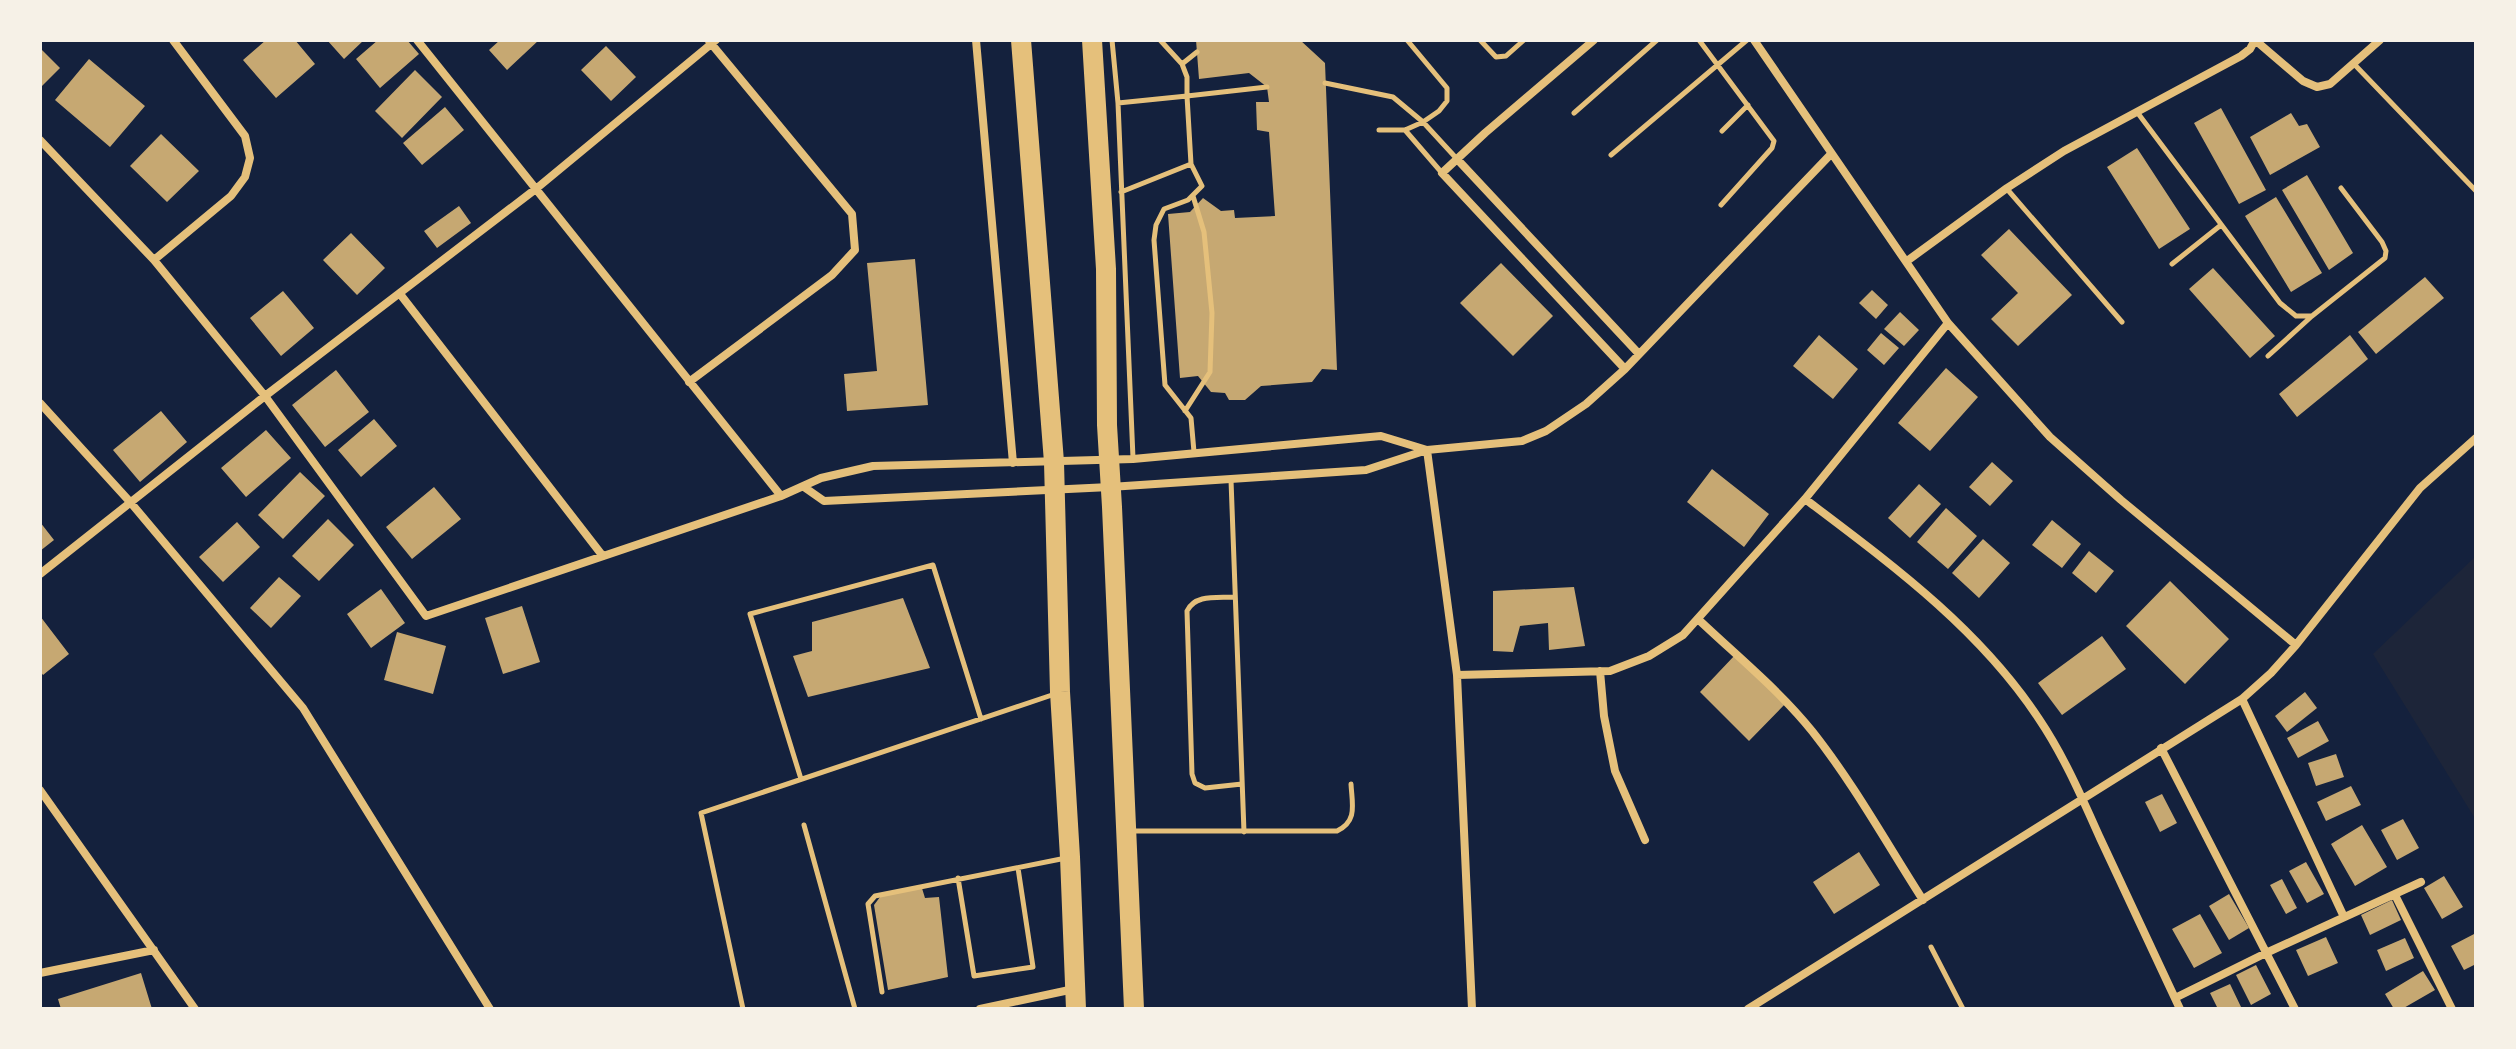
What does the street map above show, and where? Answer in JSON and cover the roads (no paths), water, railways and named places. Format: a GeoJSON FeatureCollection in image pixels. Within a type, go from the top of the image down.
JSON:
{"type":"FeatureCollection","features":[{"type":"Feature","properties":{"kind":"highway"},"geometry":{"type":"LineString","coordinates":[[1021,40],[1054,462],[1060,692],[1075,999]]}},
{"type":"Feature","properties":{"kind":"highway"},"geometry":{"type":"LineString","coordinates":[[1092,40],[1106,269],[1107,425],[1134,1009]]}},
{"type":"Feature","properties":{"kind":"street"},"geometry":{"type":"LineString","coordinates":[[154,260],[231,196],[245,177],[250,158],[245,136],[173,40]]}},
{"type":"Feature","properties":{"kind":"street"},"geometry":{"type":"LineString","coordinates":[[417,40],[781,496]]}},
{"type":"Feature","properties":{"kind":"street"},"geometry":{"type":"LineString","coordinates":[[976,40],[1013,463]]}},
{"type":"Feature","properties":{"kind":"street"},"geometry":{"type":"LineString","coordinates":[[1594,40],[1442,173],[1625,369]]}},
{"type":"Feature","properties":{"kind":"street"},"geometry":{"type":"LineString","coordinates":[[1754,40],[1948,323],[2050,437],[2296,645]]}},
{"type":"Feature","properties":{"kind":"street"},"geometry":{"type":"LineString","coordinates":[[1907,261],[2007,188],[2064,151],[2241,56],[2255,40],[2303,81],[2317,87],[2330,84],[2380,40]]}},
{"type":"Feature","properties":{"kind":"street"},"geometry":{"type":"LineString","coordinates":[[40,574],[265,396],[537,188],[712,41],[852,214],[855,250],[832,275],[689,382]]}},
{"type":"Feature","properties":{"kind":"street"},"geometry":{"type":"LineString","coordinates":[[40,140],[154,260],[265,396],[426,616],[781,496],[821,478],[873,466],[1133,459],[1381,436],[1427,450]]}},
{"type":"Feature","properties":{"kind":"street"},"geometry":{"type":"LineString","coordinates":[[804,487],[824,501],[1110,487],[1366,470],[1427,450],[1522,441],[1546,431],[1586,404],[1625,369],[1831,154]]}},
{"type":"Feature","properties":{"kind":"street"},"geometry":{"type":"LineString","coordinates":[[1457,159],[1639,354]]}},
{"type":"Feature","properties":{"kind":"street"},"geometry":{"type":"LineString","coordinates":[[400,294],[602,555]]}},
{"type":"Feature","properties":{"kind":"street"},"geometry":{"type":"LineString","coordinates":[[1457,675],[1610,671],[1649,656],[1683,635],[1805,499],[1948,323]]}},
{"type":"Feature","properties":{"kind":"street"},"geometry":{"type":"LineString","coordinates":[[40,403],[131,503],[303,708],[490,1009]]}},
{"type":"Feature","properties":{"kind":"street"},"geometry":{"type":"LineString","coordinates":[[1748,1009],[2242,699],[2296,645],[2420,488],[2476,438]]}},
{"type":"Feature","properties":{"kind":"street"},"geometry":{"type":"LineString","coordinates":[[1427,450],[1457,675],[1472,1009]]}},
{"type":"Feature","properties":{"kind":"street"},"geometry":{"type":"LineString","coordinates":[[1805,499],[1955,618],[1991,657],[2040,720],[2083,799],[2180,1009]]}},
{"type":"Feature","properties":{"kind":"street"},"geometry":{"type":"LineString","coordinates":[[1699,620],[1789,705],[1811,730],[1923,900]]}},
{"type":"Feature","properties":{"kind":"street"},"geometry":{"type":"LineString","coordinates":[[1600,671],[1604,716],[1615,771],[1645,840]]}},
{"type":"Feature","properties":{"kind":"street"},"geometry":{"type":"LineString","coordinates":[[2242,699],[2344,917]]}},
{"type":"Feature","properties":{"kind":"street"},"geometry":{"type":"LineString","coordinates":[[2161,748],[2295,1009]]}},
{"type":"Feature","properties":{"kind":"street"},"geometry":{"type":"LineString","coordinates":[[40,790],[195,1009]]}},
{"type":"Feature","properties":{"kind":"street"},"geometry":{"type":"LineString","coordinates":[[2175,998],[2421,882]]}},
{"type":"Feature","properties":{"kind":"street"},"geometry":{"type":"LineString","coordinates":[[2395,895],[2452,1009]]}},
{"type":"Feature","properties":{"kind":"street"},"geometry":{"type":"LineString","coordinates":[[40,973],[154,950]]}},
{"type":"Feature","properties":{"kind":"street"},"geometry":{"type":"LineString","coordinates":[[980,1009],[1075,999]]}},
{"type":"Feature","properties":{"kind":"lane"},"geometry":{"type":"LineString","coordinates":[[1112,40],[1118,103],[1133,459]]}},
{"type":"Feature","properties":{"kind":"lane"},"geometry":{"type":"LineString","coordinates":[[1160,40],[1182,64],[1187,77],[1191,164],[1202,186],[1193,196],[1164,209],[1156,225],[1154,240],[1165,385],[1191,418],[1194,452]]}},
{"type":"Feature","properties":{"kind":"lane"},"geometry":{"type":"LineString","coordinates":[[1379,130],[1405,130],[1439,111],[1447,101],[1447,88],[1407,40]]}},
{"type":"Feature","properties":{"kind":"lane"},"geometry":{"type":"LineString","coordinates":[[1480,40],[1496,57],[1506,56],[1524,40]]}},
{"type":"Feature","properties":{"kind":"lane"},"geometry":{"type":"LineString","coordinates":[[1574,113],[1657,40]]}},
{"type":"Feature","properties":{"kind":"lane"},"geometry":{"type":"LineString","coordinates":[[1699,40],[1774,141],[1772,148],[1721,205]]}},
{"type":"Feature","properties":{"kind":"lane"},"geometry":{"type":"LineString","coordinates":[[1611,155],[1747,40]]}},
{"type":"Feature","properties":{"kind":"lane"},"geometry":{"type":"LineString","coordinates":[[1182,64],[1197,52]]}},
{"type":"Feature","properties":{"kind":"lane"},"geometry":{"type":"LineString","coordinates":[[2353,63],[2476,191]]}},
{"type":"Feature","properties":{"kind":"lane"},"geometry":{"type":"LineString","coordinates":[[1325,83],[1393,97],[1423,122],[1457,159]]}},
{"type":"Feature","properties":{"kind":"lane"},"geometry":{"type":"LineString","coordinates":[[1118,103],[1267,87]]}},
{"type":"Feature","properties":{"kind":"lane"},"geometry":{"type":"LineString","coordinates":[[1722,131],[1748,105]]}},
{"type":"Feature","properties":{"kind":"lane"},"geometry":{"type":"LineString","coordinates":[[2137,112],[2288,312],[2296,316],[2312,316]]}},
{"type":"Feature","properties":{"kind":"lane"},"geometry":{"type":"LineString","coordinates":[[1405,130],[1442,173]]}},
{"type":"Feature","properties":{"kind":"lane"},"geometry":{"type":"LineString","coordinates":[[1121,192],[1191,164]]}},
{"type":"Feature","properties":{"kind":"lane"},"geometry":{"type":"LineString","coordinates":[[2007,188],[2122,322]]}},
{"type":"Feature","properties":{"kind":"lane"},"geometry":{"type":"LineString","coordinates":[[2268,356],[2312,316],[2385,258],[2382,242],[2341,188]]}},
{"type":"Feature","properties":{"kind":"lane"},"geometry":{"type":"LineString","coordinates":[[1185,411],[1210,372],[1212,313],[1204,232],[1193,196]]}},
{"type":"Feature","properties":{"kind":"lane"},"geometry":{"type":"LineString","coordinates":[[2172,264],[2221,225]]}},
{"type":"Feature","properties":{"kind":"lane"},"geometry":{"type":"LineString","coordinates":[[1231,479],[1244,832]]}},
{"type":"Feature","properties":{"kind":"lane"},"geometry":{"type":"LineString","coordinates":[[801,779],[750,614],[933,565],[981,719]]}},
{"type":"Feature","properties":{"kind":"lane"},"geometry":{"type":"LineString","coordinates":[[1233,597],[1197,600],[1187,611],[1192,774],[1195,783],[1205,788],[1242,784]]}},
{"type":"Feature","properties":{"kind":"lane"},"geometry":{"type":"LineString","coordinates":[[743,1009],[701,813],[1060,692]]}},
{"type":"Feature","properties":{"kind":"lane"},"geometry":{"type":"LineString","coordinates":[[1124,831],[1337,831],[1347,826],[1352,816],[1351,784]]}},
{"type":"Feature","properties":{"kind":"lane"},"geometry":{"type":"LineString","coordinates":[[804,825],[855,1009]]}},
{"type":"Feature","properties":{"kind":"lane"},"geometry":{"type":"LineString","coordinates":[[882,992],[869,911],[870,900],[883,893],[1070,857]]}},
{"type":"Feature","properties":{"kind":"lane"},"geometry":{"type":"LineString","coordinates":[[958,878],[974,976],[1033,967],[1018,868]]}},
{"type":"Feature","properties":{"kind":"lane"},"geometry":{"type":"LineString","coordinates":[[1931,947],[1963,1009]]}}]}
